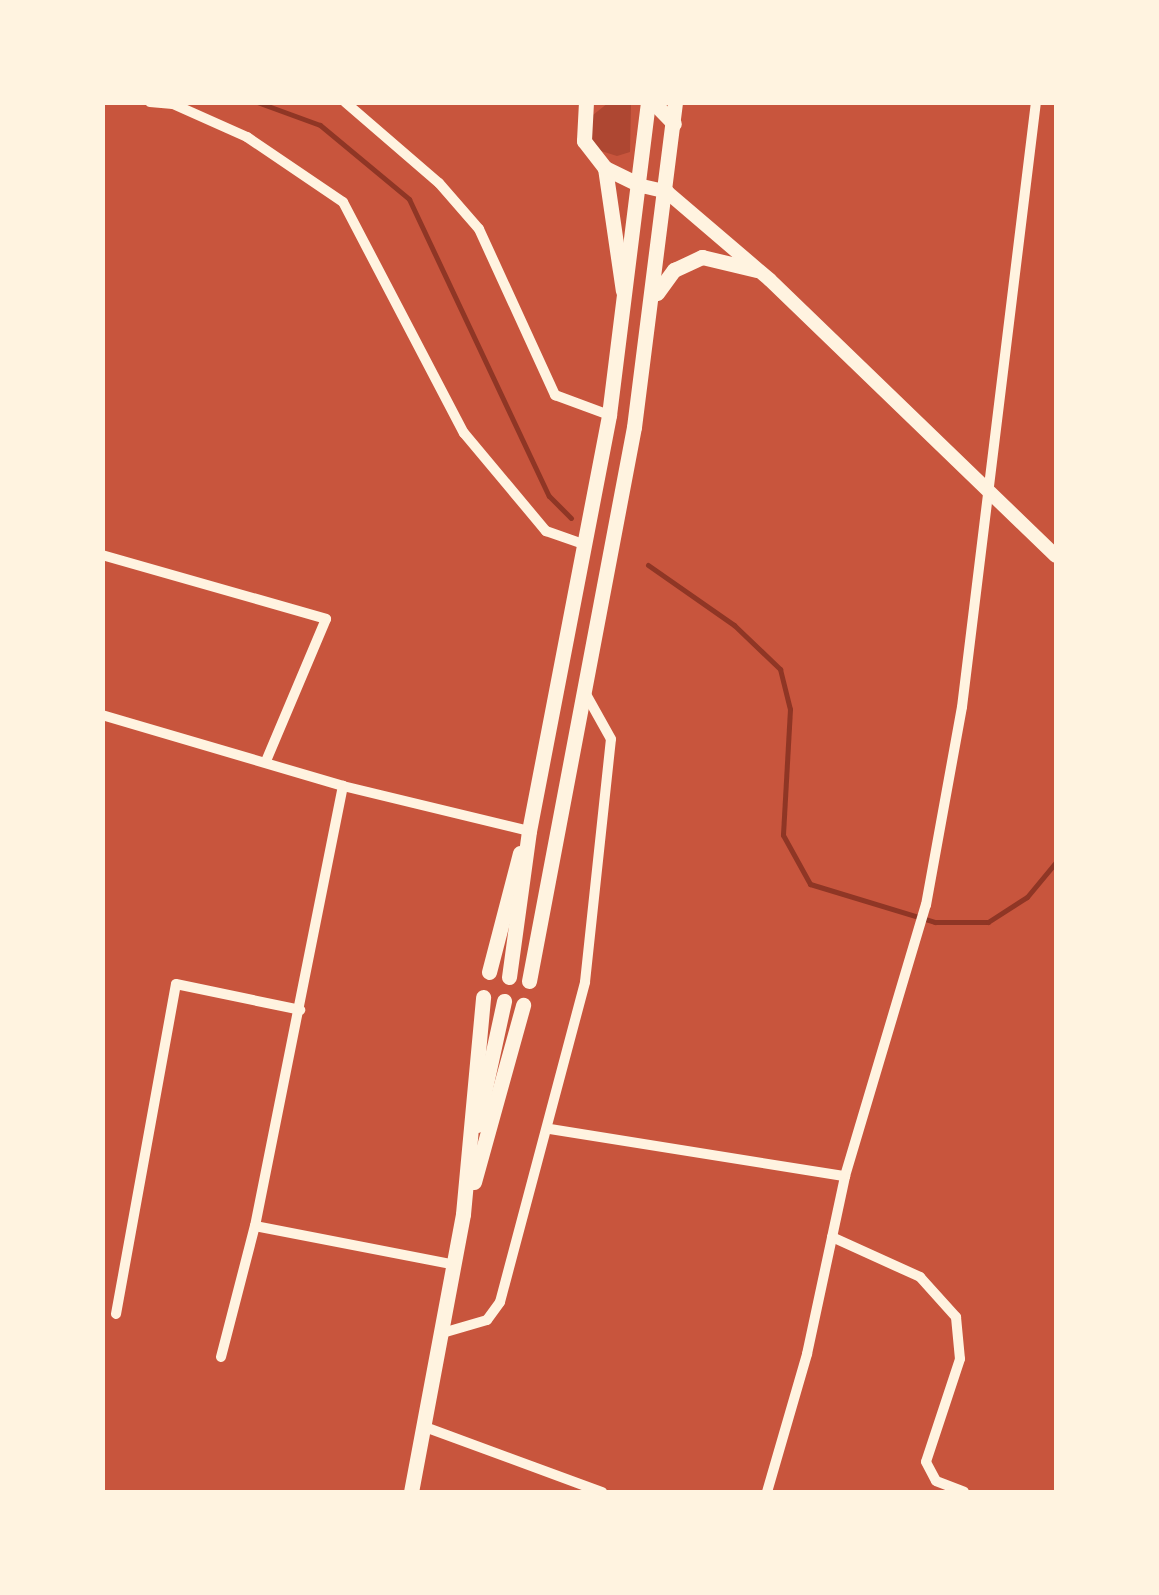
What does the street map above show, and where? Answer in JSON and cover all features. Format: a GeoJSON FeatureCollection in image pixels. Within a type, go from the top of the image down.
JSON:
{"type":"FeatureCollection","features":[{"type":"Feature","properties":{"kind":"main road"},"geometry":{"type":"LineString","coordinates":[[586,102],[584,142],[605,168],[642,186],[667,192],[756,270],[1056,556]]}},
{"type":"Feature","properties":{"kind":"main road"},"geometry":{"type":"LineString","coordinates":[[650,102],[674,124]]}},
{"type":"Feature","properties":{"kind":"main road"},"geometry":{"type":"LineString","coordinates":[[489,972],[528,831],[586,545],[625,315],[650,102]]}},
{"type":"Feature","properties":{"kind":"main road"},"geometry":{"type":"LineString","coordinates":[[529,981],[654,296],[675,102]]}},
{"type":"Feature","properties":{"kind":"main road"},"geometry":{"type":"LineString","coordinates":[[605,168],[625,315]]}},
{"type":"Feature","properties":{"kind":"main road"},"geometry":{"type":"LineString","coordinates":[[654,296],[686,261],[721,258],[756,270]]}},
{"type":"Feature","properties":{"kind":"main road"},"geometry":{"type":"LineString","coordinates":[[509,977],[528,831]]}},
{"type":"Feature","properties":{"kind":"main road"},"geometry":{"type":"LineString","coordinates":[[411,1492],[463,1214],[483,997]]}},
{"type":"Feature","properties":{"kind":"main road"},"geometry":{"type":"LineString","coordinates":[[469,1160],[504,1002]]}},
{"type":"Feature","properties":{"kind":"main road"},"geometry":{"type":"LineString","coordinates":[[463,1214],[523,1005]]}},
{"type":"Feature","properties":{"kind":"street"},"geometry":{"type":"LineString","coordinates":[[150,102],[173,104],[247,137],[343,202],[464,433],[546,532],[586,545]]}},
{"type":"Feature","properties":{"kind":"street"},"geometry":{"type":"LineString","coordinates":[[344,102],[439,183],[479,229],[555,395],[609,416]]}},
{"type":"Feature","properties":{"kind":"street"},"geometry":{"type":"LineString","coordinates":[[767,1492],[808,1354],[845,1176],[926,905],[962,708],[1036,102]]}},
{"type":"Feature","properties":{"kind":"street"},"geometry":{"type":"LineString","coordinates":[[102,555],[326,619],[266,761]]}},
{"type":"Feature","properties":{"kind":"street"},"geometry":{"type":"LineString","coordinates":[[440,1334],[487,1320],[500,1302],[550,1129],[585,982],[611,740],[582,688]]}},
{"type":"Feature","properties":{"kind":"street"},"geometry":{"type":"LineString","coordinates":[[102,715],[343,786],[528,831]]}},
{"type":"Feature","properties":{"kind":"street"},"geometry":{"type":"LineString","coordinates":[[221,1357],[255,1226],[343,786]]}},
{"type":"Feature","properties":{"kind":"street"},"geometry":{"type":"LineString","coordinates":[[116,1314],[176,984],[300,1010]]}},
{"type":"Feature","properties":{"kind":"street"},"geometry":{"type":"LineString","coordinates":[[550,1129],[845,1176]]}},
{"type":"Feature","properties":{"kind":"street"},"geometry":{"type":"LineString","coordinates":[[255,1226],[455,1265]]}},
{"type":"Feature","properties":{"kind":"street"},"geometry":{"type":"LineString","coordinates":[[832,1236],[920,1277],[956,1317],[960,1359],[926,1462],[936,1480],[964,1492]]}},
{"type":"Feature","properties":{"kind":"street"},"geometry":{"type":"LineString","coordinates":[[425,1427],[602,1492]]}},
{"type":"Feature","properties":{"kind":"shaded area"},"geometry":{"type":"Polygon","coordinates":[[[608,103],[631,104],[630,152],[617,156],[598,150],[589,133],[593,115],[608,103]]]}},
{"type":"Feature","properties":{"kind":"waterway"},"geometry":{"type":"LineString","coordinates":[[257,102],[320,125],[409,199],[549,496],[571,518]]}},
{"type":"Feature","properties":{"kind":"waterway"},"geometry":{"type":"LineString","coordinates":[[648,565],[734,625],[780,669],[790,709],[783,835],[810,884],[935,922],[988,922],[1027,897],[1056,862]]}}]}
